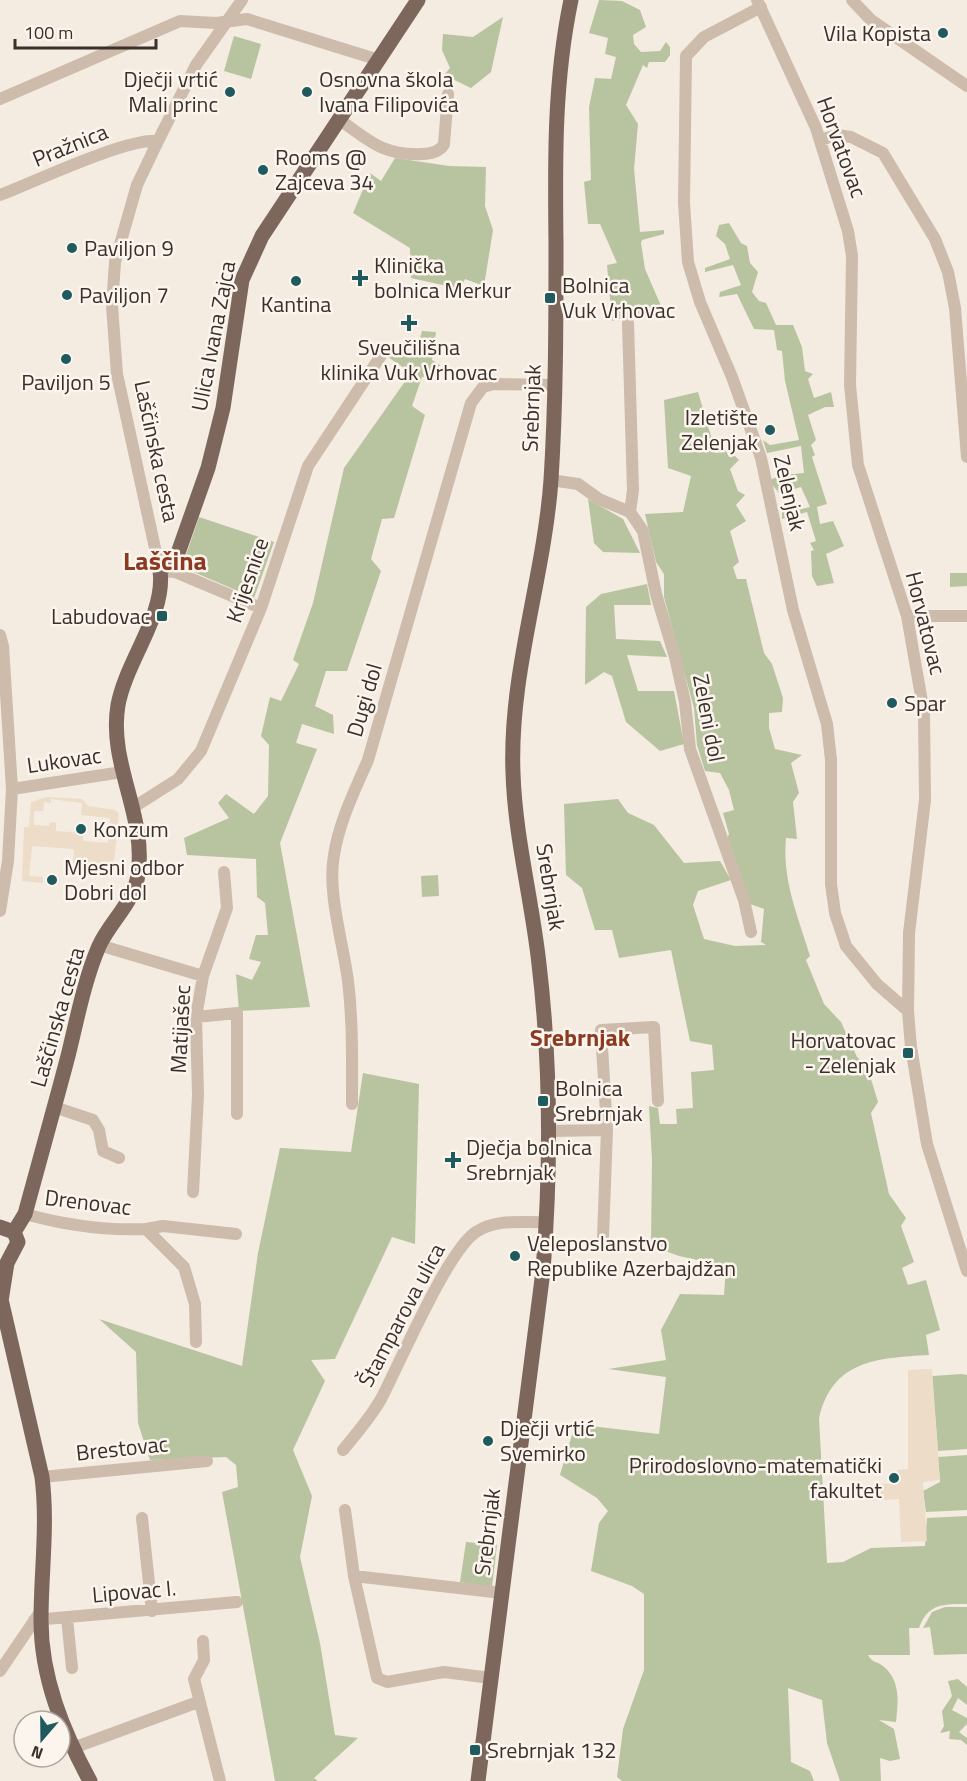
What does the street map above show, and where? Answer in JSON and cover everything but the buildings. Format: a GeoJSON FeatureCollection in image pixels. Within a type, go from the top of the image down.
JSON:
{"type":"FeatureCollection","features":[{"type":"Feature","properties":{"kind":"main road","name":"Ulica Ivana Zajca"},"geometry":{"type":"LineString","coordinates":[[160,571],[178,552],[208,468],[223,408],[240,289],[248,261],[418,0]]}},
{"type":"Feature","properties":{"kind":"main road","name":"Srebrnjak"},"geometry":{"type":"LineString","coordinates":[[478,1781],[547,1222],[549,1131],[540,966],[515,801],[513,755],[517,704],[551,480],[555,385],[555,120],[559,69],[571,0]]}},
{"type":"Feature","properties":{"kind":"main road","name":"Laščinska cesta"},"geometry":{"type":"LineString","coordinates":[[7,1229],[25,1215],[99,945],[133,890],[138,877],[139,836],[134,807],[122,772],[116,741],[118,706],[129,669],[160,595],[160,571]]}},
{"type":"Feature","properties":{"kind":"main road"},"geometry":{"type":"LineString","coordinates":[[7,1229],[18,1242],[6,1257],[1,1298],[42,1478],[46,1505],[39,1617],[43,1646],[55,1704],[73,1748],[90,1781]]}},
{"type":"Feature","properties":{"kind":"street","name":"Laščinska cesta"},"geometry":{"type":"LineString","coordinates":[[160,571],[117,374],[112,306],[115,262],[127,213],[158,141],[196,65],[242,0]]}},
{"type":"Feature","properties":{"kind":"street"},"geometry":{"type":"LineString","coordinates":[[852,0],[871,20],[967,86]]}},
{"type":"Feature","properties":{"kind":"street","name":"Horvatovac"},"geometry":{"type":"LineString","coordinates":[[759,4],[820,140],[840,200],[852,256],[850,385],[858,465],[907,616],[920,682],[926,770],[923,827],[909,933],[908,1011],[927,1143],[967,1271]]}},
{"type":"Feature","properties":{"kind":"street","name":"Zelenjak"},"geometry":{"type":"LineString","coordinates":[[759,4],[704,37],[686,56],[684,203],[688,262],[700,302],[732,377],[761,458],[793,610],[827,724],[831,760],[831,884],[835,913],[846,946],[877,984],[908,1011]]}},
{"type":"Feature","properties":{"kind":"street"},"geometry":{"type":"LineString","coordinates":[[0,99],[171,23],[189,20],[216,23],[247,19],[379,60]]}},
{"type":"Feature","properties":{"kind":"street"},"geometry":{"type":"LineString","coordinates":[[340,120],[383,148],[403,152],[435,153],[444,144],[448,94]]}},
{"type":"Feature","properties":{"kind":"street"},"geometry":{"type":"LineString","coordinates":[[820,140],[837,135],[851,137],[883,153],[935,239],[948,272],[955,308],[967,458]]}},
{"type":"Feature","properties":{"kind":"street","name":"Pražnica"},"geometry":{"type":"LineString","coordinates":[[0,195],[124,146],[149,140],[158,141]]}},
{"type":"Feature","properties":{"kind":"street"},"geometry":{"type":"LineString","coordinates":[[551,480],[578,484],[598,499],[630,512],[633,490],[628,323]]}},
{"type":"Feature","properties":{"kind":"street","name":"Krijesnice"},"geometry":{"type":"LineString","coordinates":[[134,807],[178,779],[201,751],[261,608],[308,466],[384,351]]}},
{"type":"Feature","properties":{"kind":"street","name":"Dugi dol"},"geometry":{"type":"LineString","coordinates":[[352,1104],[351,1009],[342,937],[331,890],[334,854],[349,803],[368,760],[471,403],[477,392],[493,384],[555,385]]}},
{"type":"Feature","properties":{"kind":"street","name":"Zeleni dol"},"geometry":{"type":"LineString","coordinates":[[630,512],[643,531],[656,594],[675,657],[685,702],[690,748],[744,900],[750,932]]}},
{"type":"Feature","properties":{"kind":"street"},"geometry":{"type":"LineString","coordinates":[[160,571],[175,572],[261,608]]}},
{"type":"Feature","properties":{"kind":"street"},"geometry":{"type":"LineString","coordinates":[[907,616],[967,616]]}},
{"type":"Feature","properties":{"kind":"street"},"geometry":{"type":"LineString","coordinates":[[0,635],[3,646],[3,736],[12,789],[9,854],[0,911]]}},
{"type":"Feature","properties":{"kind":"street","name":"Lukovac"},"geometry":{"type":"LineString","coordinates":[[12,789],[122,772]]}},
{"type":"Feature","properties":{"kind":"street","name":"Matijašec"},"geometry":{"type":"LineString","coordinates":[[193,1192],[198,1095],[196,1017],[203,976],[227,908],[224,872]]}},
{"type":"Feature","properties":{"kind":"street"},"geometry":{"type":"LineString","coordinates":[[99,945],[203,976]]}},
{"type":"Feature","properties":{"kind":"street"},"geometry":{"type":"LineString","coordinates":[[196,1017],[237,1013],[237,1114]]}},
{"type":"Feature","properties":{"kind":"street"},"geometry":{"type":"LineString","coordinates":[[603,1237],[607,1130],[601,1030],[654,1027],[658,1101]]}},
{"type":"Feature","properties":{"kind":"street"},"geometry":{"type":"LineString","coordinates":[[54,1107],[93,1120],[99,1130],[103,1151],[119,1158]]}},
{"type":"Feature","properties":{"kind":"street"},"geometry":{"type":"LineString","coordinates":[[549,1131],[607,1130]]}},
{"type":"Feature","properties":{"kind":"street","name":"Drenovac"},"geometry":{"type":"LineString","coordinates":[[25,1215],[64,1225],[115,1230],[163,1226],[236,1234]]}},
{"type":"Feature","properties":{"kind":"street","name":"Štamparova ulica"},"geometry":{"type":"LineString","coordinates":[[343,1450],[379,1402],[450,1264],[465,1241],[477,1232],[499,1223],[547,1222]]}},
{"type":"Feature","properties":{"kind":"street","name":"Drenovac"},"geometry":{"type":"LineString","coordinates":[[146,1229],[184,1267],[195,1304],[196,1342]]}},
{"type":"Feature","properties":{"kind":"street","name":"Brestovac"},"geometry":{"type":"LineString","coordinates":[[42,1478],[207,1461]]}},
{"type":"Feature","properties":{"kind":"street"},"geometry":{"type":"LineString","coordinates":[[345,1510],[354,1576],[377,1678],[387,1682],[444,1672],[491,1678]]}},
{"type":"Feature","properties":{"kind":"street"},"geometry":{"type":"LineString","coordinates":[[142,1518],[152,1611]]}},
{"type":"Feature","properties":{"kind":"street"},"geometry":{"type":"LineString","coordinates":[[354,1576],[502,1593]]}},
{"type":"Feature","properties":{"kind":"street","name":"Lipovac I."},"geometry":{"type":"LineString","coordinates":[[39,1617],[67,1618],[237,1602]]}},
{"type":"Feature","properties":{"kind":"street"},"geometry":{"type":"LineString","coordinates":[[0,1671],[39,1617]]}},
{"type":"Feature","properties":{"kind":"street"},"geometry":{"type":"LineString","coordinates":[[67,1618],[72,1668]]}},
{"type":"Feature","properties":{"kind":"street"},"geometry":{"type":"LineString","coordinates":[[22,1639],[33,1639],[43,1646]]}},
{"type":"Feature","properties":{"kind":"street"},"geometry":{"type":"LineString","coordinates":[[203,1641],[204,1660],[194,1679],[198,1702],[220,1781]]}},
{"type":"Feature","properties":{"kind":"street"},"geometry":{"type":"LineString","coordinates":[[73,1748],[198,1702]]}},
{"type":"Feature","properties":{"kind":"green space"},"geometry":{"type":"Polygon","coordinates":[[[599,0],[622,1],[640,10],[646,27],[633,35],[634,44],[641,52],[660,51],[666,42],[670,47],[670,55],[665,62],[649,62],[647,68],[643,65],[626,105],[638,124],[634,169],[640,232],[664,230],[664,234],[642,240],[641,243],[645,269],[665,315],[662,319],[631,316],[612,321],[607,265],[617,263],[600,224],[588,224],[584,182],[591,180],[589,107],[595,78],[611,79],[616,57],[605,54],[608,38],[589,33],[599,0]]]}},
{"type":"Feature","properties":{"kind":"green space"},"geometry":{"type":"Polygon","coordinates":[[[503,17],[491,72],[471,88],[444,75],[450,68],[442,50],[443,34],[473,37],[503,17]]]}},
{"type":"Feature","properties":{"kind":"green space"},"geometry":{"type":"Polygon","coordinates":[[[234,36],[261,44],[251,79],[224,71],[234,36]]]}},
{"type":"Feature","properties":{"kind":"green space"},"geometry":{"type":"Polygon","coordinates":[[[395,158],[449,166],[486,167],[485,206],[493,230],[484,286],[465,279],[458,293],[445,290],[447,286],[411,278],[410,248],[353,213],[370,173],[381,181],[395,158]]]}},
{"type":"Feature","properties":{"kind":"green space"},"geometry":{"type":"Polygon","coordinates":[[[729,223],[741,243],[747,246],[750,263],[758,272],[752,292],[759,301],[766,303],[776,325],[793,325],[802,347],[805,371],[813,374],[808,379],[814,398],[831,392],[834,407],[825,407],[808,415],[816,440],[811,445],[815,455],[812,457],[827,504],[817,507],[820,524],[833,521],[844,546],[826,554],[834,583],[817,586],[812,576],[811,551],[814,550],[810,543],[816,541],[807,512],[782,519],[782,502],[786,513],[810,507],[801,487],[779,493],[770,482],[783,475],[804,473],[801,446],[767,453],[763,440],[770,445],[799,440],[785,381],[782,351],[777,350],[774,330],[754,329],[737,294],[719,297],[720,292],[741,285],[733,265],[705,272],[705,268],[730,259],[725,244],[716,236],[719,225],[729,223]]]}},
{"type":"Feature","properties":{"kind":"green space"},"geometry":{"type":"Polygon","coordinates":[[[422,331],[436,332],[432,360],[440,365],[436,375],[422,377],[412,406],[425,415],[394,518],[382,519],[371,559],[381,571],[347,671],[326,671],[315,706],[333,715],[334,734],[302,724],[296,743],[317,749],[280,843],[310,1007],[239,1011],[236,974],[252,980],[261,962],[249,959],[256,935],[268,935],[265,903],[257,897],[256,859],[187,855],[184,838],[229,818],[218,803],[226,794],[254,814],[268,796],[269,745],[261,736],[270,697],[281,701],[299,664],[293,660],[313,603],[344,468],[411,373],[388,357],[391,352],[413,352],[422,331]]]}},
{"type":"Feature","properties":{"kind":"green space"},"geometry":{"type":"Polygon","coordinates":[[[698,392],[716,453],[726,451],[729,457],[735,456],[739,460],[730,469],[738,491],[745,495],[736,505],[746,521],[730,531],[739,562],[733,567],[737,579],[746,579],[764,653],[772,664],[783,698],[782,712],[769,713],[769,728],[775,749],[802,755],[791,763],[799,793],[793,802],[797,839],[786,838],[785,854],[792,898],[810,956],[806,960],[824,1004],[841,1022],[857,1057],[867,1066],[878,1102],[871,1113],[889,1194],[906,1218],[901,1226],[914,1262],[902,1268],[908,1285],[926,1280],[940,1330],[926,1335],[929,1355],[892,1358],[859,1366],[834,1385],[825,1399],[819,1419],[827,1563],[843,1562],[871,1548],[925,1546],[927,1518],[967,1516],[967,1604],[944,1605],[932,1609],[919,1628],[909,1628],[910,1655],[868,1655],[889,1672],[897,1692],[896,1722],[879,1720],[894,1729],[900,1759],[890,1761],[880,1758],[881,1781],[840,1781],[827,1743],[822,1700],[788,1688],[791,1762],[810,1771],[814,1781],[622,1781],[617,1777],[623,1729],[644,1670],[644,1594],[632,1586],[591,1571],[599,1523],[608,1511],[597,1498],[560,1475],[574,1428],[582,1425],[659,1434],[666,1377],[608,1369],[666,1360],[661,1330],[680,1294],[724,1295],[726,1266],[679,1256],[651,1246],[652,1160],[649,1106],[658,1108],[660,1124],[677,1124],[676,1109],[693,1108],[691,1072],[714,1070],[712,1045],[690,1041],[671,950],[619,958],[612,930],[595,930],[582,888],[566,875],[564,804],[618,799],[628,813],[654,825],[684,863],[720,861],[731,880],[698,891],[693,905],[704,939],[735,946],[766,945],[761,942],[764,909],[750,904],[726,841],[729,834],[723,813],[734,810],[729,790],[720,773],[705,771],[697,745],[694,708],[664,597],[664,574],[656,562],[645,514],[683,512],[691,476],[668,468],[664,400],[698,392]]]}},
{"type":"Feature","properties":{"kind":"green space"},"geometry":{"type":"Polygon","coordinates":[[[588,499],[623,519],[640,553],[603,552],[594,543],[588,499]]]}},
{"type":"Feature","properties":{"kind":"green space"},"geometry":{"type":"Polygon","coordinates":[[[199,517],[274,542],[254,598],[182,567],[199,517]]]}},
{"type":"Feature","properties":{"kind":"green space"},"geometry":{"type":"Polygon","coordinates":[[[950,573],[967,573],[967,586],[950,587],[950,573]]]}},
{"type":"Feature","properties":{"kind":"green space"},"geometry":{"type":"Polygon","coordinates":[[[647,584],[651,605],[614,605],[616,639],[660,641],[667,657],[627,655],[638,691],[674,691],[684,744],[660,751],[626,722],[612,676],[604,672],[585,685],[586,607],[601,594],[647,584]]]}},
{"type":"Feature","properties":{"kind":"green space"},"geometry":{"type":"Polygon","coordinates":[[[438,875],[439,896],[422,897],[421,876],[438,875]]]}},
{"type":"Feature","properties":{"kind":"green space"},"geometry":{"type":"Polygon","coordinates":[[[363,1073],[419,1084],[415,1244],[392,1237],[335,1359],[311,1360],[325,1381],[293,1450],[312,1496],[300,1557],[320,1643],[335,1735],[358,1738],[314,1778],[318,1781],[275,1781],[222,1492],[238,1487],[236,1465],[226,1457],[150,1460],[138,1423],[136,1352],[99,1319],[242,1366],[258,1253],[280,1148],[351,1152],[363,1073]]]}},
{"type":"Feature","properties":{"kind":"green space"},"geometry":{"type":"Polygon","coordinates":[[[967,1375],[967,1449],[938,1451],[932,1376],[967,1375]]]}},
{"type":"Feature","properties":{"kind":"green space"},"geometry":{"type":"Polygon","coordinates":[[[967,1455],[967,1510],[926,1512],[923,1491],[940,1482],[938,1457],[967,1455]]]}},
{"type":"Feature","properties":{"kind":"green space"},"geometry":{"type":"Polygon","coordinates":[[[466,1542],[497,1545],[492,1587],[460,1582],[466,1542]]]}},
{"type":"Feature","properties":{"kind":"green space"},"geometry":{"type":"Polygon","coordinates":[[[945,1607],[967,1607],[967,1654],[934,1655],[930,1627],[923,1628],[932,1612],[945,1607]]]}},
{"type":"Feature","properties":{"kind":"green space"},"geometry":{"type":"Polygon","coordinates":[[[958,1679],[967,1687],[967,1705],[958,1698],[952,1710],[967,1718],[967,1724],[959,1732],[967,1738],[967,1745],[961,1740],[949,1739],[950,1731],[940,1733],[944,1726],[942,1711],[952,1696],[948,1681],[958,1679]]]}},
{"type":"Feature","properties":{"kind":"shaded area"},"geometry":{"type":"Polygon","coordinates":[[[47,797],[82,799],[88,806],[115,810],[119,814],[113,871],[95,870],[95,865],[87,864],[86,868],[73,867],[74,849],[32,846],[29,876],[43,877],[43,883],[22,881],[24,827],[29,827],[31,802],[47,797]],[[51,799],[51,803],[44,802],[43,811],[34,811],[34,825],[49,826],[50,822],[56,823],[56,831],[83,833],[83,841],[108,843],[110,818],[81,815],[82,803],[51,799]]]}},
{"type":"Feature","properties":{"kind":"shaded area"},"geometry":{"type":"Polygon","coordinates":[[[932,1369],[940,1480],[923,1482],[927,1541],[901,1542],[899,1499],[866,1501],[864,1485],[898,1483],[898,1470],[908,1469],[908,1370],[932,1369]]]}},
{"type":"Feature","properties":{"kind":"place","name":"Vila Kopista"},"geometry":{"type":"Point","coordinates":[943,33]}},
{"type":"Feature","properties":{"kind":"place","name":"Dječji vrtić Mali princ"},"geometry":{"type":"Point","coordinates":[230,92]}},
{"type":"Feature","properties":{"kind":"place","name":"Osnovna škola Ivana Filipovića"},"geometry":{"type":"Point","coordinates":[307,92]}},
{"type":"Feature","properties":{"kind":"place","name":"Rooms @ Zajceva 34"},"geometry":{"type":"Point","coordinates":[263,170]}},
{"type":"Feature","properties":{"kind":"place","name":"Paviljon 9"},"geometry":{"type":"Point","coordinates":[72,248]}},
{"type":"Feature","properties":{"kind":"place","name":"Klinička bolnica Merkur"},"geometry":{"type":"Point","coordinates":[360,278]}},
{"type":"Feature","properties":{"kind":"place","name":"Kantina"},"geometry":{"type":"Point","coordinates":[296,281]}},
{"type":"Feature","properties":{"kind":"place","name":"Paviljon 7"},"geometry":{"type":"Point","coordinates":[67,295]}},
{"type":"Feature","properties":{"kind":"place","name":"Bolnica Vuk Vrhovac"},"geometry":{"type":"Point","coordinates":[550,298]}},
{"type":"Feature","properties":{"kind":"place","name":"Sveučilišna klinika Vuk Vrhovac"},"geometry":{"type":"Point","coordinates":[409,323]}},
{"type":"Feature","properties":{"kind":"place","name":"Paviljon 5"},"geometry":{"type":"Point","coordinates":[66,359]}},
{"type":"Feature","properties":{"kind":"place","name":"Izletište Zelenjak"},"geometry":{"type":"Point","coordinates":[770,430]}},
{"type":"Feature","properties":{"kind":"place","name":"Labudovac"},"geometry":{"type":"Point","coordinates":[162,616]}},
{"type":"Feature","properties":{"kind":"place","name":"Spar"},"geometry":{"type":"Point","coordinates":[892,703]}},
{"type":"Feature","properties":{"kind":"place","name":"Konzum"},"geometry":{"type":"Point","coordinates":[81,829]}},
{"type":"Feature","properties":{"kind":"place","name":"Mjesni odbor Dobri dol"},"geometry":{"type":"Point","coordinates":[52,880]}},
{"type":"Feature","properties":{"kind":"place","name":"Horvatovac - Zelenjak"},"geometry":{"type":"Point","coordinates":[908,1053]}},
{"type":"Feature","properties":{"kind":"place","name":"Bolnica Srebrnjak"},"geometry":{"type":"Point","coordinates":[543,1101]}},
{"type":"Feature","properties":{"kind":"place","name":"Dječja bolnica Srebrnjak"},"geometry":{"type":"Point","coordinates":[453,1160]}},
{"type":"Feature","properties":{"kind":"place","name":"Veleposlanstvo Republike Azerbajdžan"},"geometry":{"type":"Point","coordinates":[515,1256]}},
{"type":"Feature","properties":{"kind":"place","name":"Dječji vrtić Svemirko"},"geometry":{"type":"Point","coordinates":[488,1441]}},
{"type":"Feature","properties":{"kind":"place","name":"Prirodoslovno-matematički fakultet"},"geometry":{"type":"Point","coordinates":[894,1478]}},
{"type":"Feature","properties":{"kind":"place","name":"Srebrnjak 132"},"geometry":{"type":"Point","coordinates":[475,1750]}},
{"type":"Feature","properties":{"kind":"district","name":"Laščina"},"geometry":{"type":"Point","coordinates":[165,560]}},
{"type":"Feature","properties":{"kind":"district","name":"Srebrnjak"},"geometry":{"type":"Point","coordinates":[580,1037]}}]}
